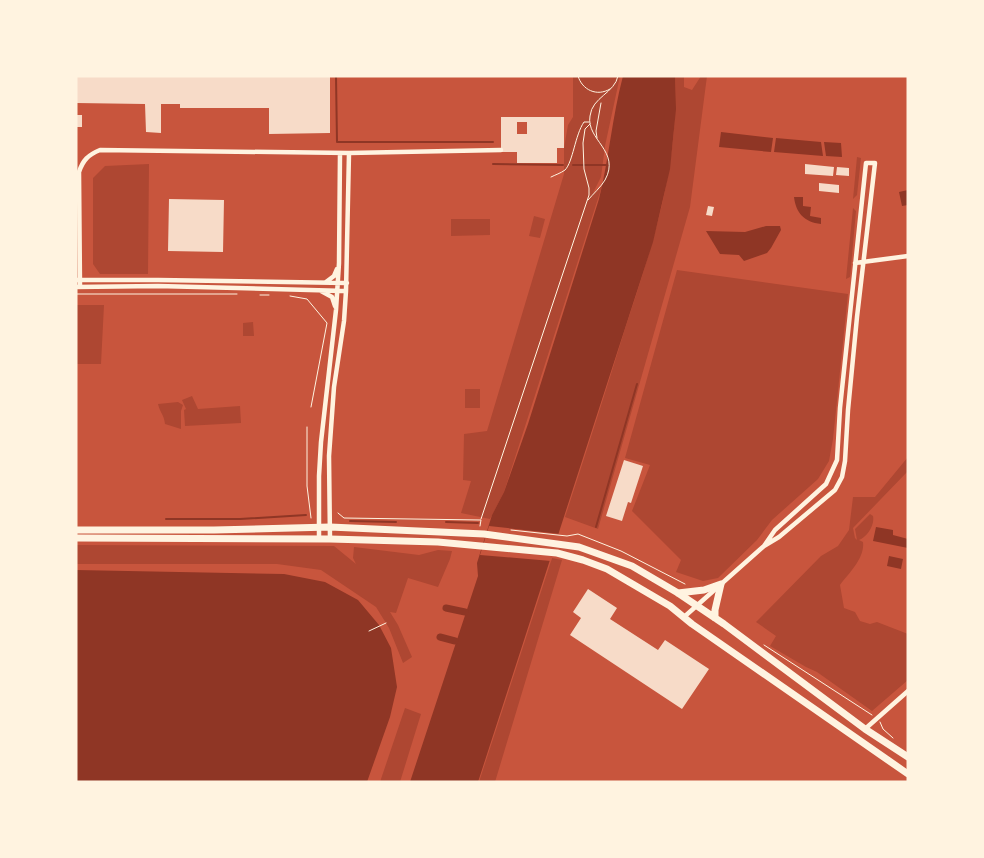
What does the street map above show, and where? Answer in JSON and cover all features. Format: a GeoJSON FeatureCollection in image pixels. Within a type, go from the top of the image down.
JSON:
{"type":"FeatureCollection","features":[{"type":"Feature","properties":{"kind":"main road"},"geometry":{"type":"LineString","coordinates":[[76,530],[214,530],[330,526],[482,531],[593,551],[632,566],[678,593],[865,729],[908,757]]}},
{"type":"Feature","properties":{"kind":"main road"},"geometry":{"type":"LineString","coordinates":[[76,538],[330,539],[438,542],[557,553],[584,560],[607,569],[670,606],[837,727],[908,774]]}},
{"type":"Feature","properties":{"kind":"main road"},"geometry":{"type":"LineString","coordinates":[[678,593],[704,590],[721,584]]}},
{"type":"Feature","properties":{"kind":"main road"},"geometry":{"type":"LineString","coordinates":[[714,618],[721,584]]}},
{"type":"Feature","properties":{"kind":"street"},"geometry":{"type":"LineString","coordinates":[[346,291],[158,286],[78,287],[79,172],[82,163],[86,157],[100,150],[348,154],[501,150]]}},
{"type":"Feature","properties":{"kind":"street"},"geometry":{"type":"LineString","coordinates":[[319,539],[321,435],[336,310],[339,263],[340,153]]}},
{"type":"Feature","properties":{"kind":"street"},"geometry":{"type":"LineString","coordinates":[[330,539],[329,456],[332,402],[344,321],[347,283],[348,154]]}},
{"type":"Feature","properties":{"kind":"street"},"geometry":{"type":"LineString","coordinates":[[684,617],[764,546],[779,538],[835,490],[842,477],[863,262],[875,164],[868,162],[866,163],[855,263],[840,408],[837,460],[826,484],[775,530],[764,546]]}},
{"type":"Feature","properties":{"kind":"street"},"geometry":{"type":"LineString","coordinates":[[862,205],[871,206]]}},
{"type":"Feature","properties":{"kind":"street"},"geometry":{"type":"LineString","coordinates":[[855,263],[908,256]]}},
{"type":"Feature","properties":{"kind":"street"},"geometry":{"type":"LineString","coordinates":[[322,283],[334,276],[339,263]]}},
{"type":"Feature","properties":{"kind":"street"},"geometry":{"type":"LineString","coordinates":[[78,280],[347,283]]}},
{"type":"Feature","properties":{"kind":"street"},"geometry":{"type":"LineString","coordinates":[[319,290],[332,297],[336,310]]}},
{"type":"Feature","properties":{"kind":"street"},"geometry":{"type":"LineString","coordinates":[[865,729],[908,691]]}},
{"type":"Feature","properties":{"kind":"path"},"geometry":{"type":"LineString","coordinates":[[578,76],[578,80],[587,89],[593,92],[600,92],[612,87],[619,76]]}},
{"type":"Feature","properties":{"kind":"path"},"geometry":{"type":"LineString","coordinates":[[587,201],[606,180],[609,168],[606,152],[597,139],[590,122],[590,114],[594,104],[614,86],[619,76]]}},
{"type":"Feature","properties":{"kind":"path"},"geometry":{"type":"LineString","coordinates":[[597,139],[596,131],[601,103]]}},
{"type":"Feature","properties":{"kind":"path"},"geometry":{"type":"LineString","coordinates":[[551,177],[564,170],[567,166],[579,129],[584,122],[590,122]]}},
{"type":"Feature","properties":{"kind":"path"},"geometry":{"type":"LineString","coordinates":[[482,531],[481,520],[587,201],[589,188],[584,168],[584,136],[585,129],[590,122]]}},
{"type":"Feature","properties":{"kind":"path"},"geometry":{"type":"LineString","coordinates":[[76,294],[242,294]]}},
{"type":"Feature","properties":{"kind":"path"},"geometry":{"type":"LineString","coordinates":[[258,295],[271,295]]}},
{"type":"Feature","properties":{"kind":"path"},"geometry":{"type":"LineString","coordinates":[[285,295],[307,299],[327,323],[311,407]]}},
{"type":"Feature","properties":{"kind":"path"},"geometry":{"type":"LineString","coordinates":[[307,427],[307,486],[311,518]]}},
{"type":"Feature","properties":{"kind":"path"},"geometry":{"type":"LineString","coordinates":[[338,514],[344,518],[481,520]]}},
{"type":"Feature","properties":{"kind":"path"},"geometry":{"type":"LineString","coordinates":[[505,530],[561,535],[578,534],[621,551],[685,584]]}},
{"type":"Feature","properties":{"kind":"path"},"geometry":{"type":"LineString","coordinates":[[368,631],[386,623]]}},
{"type":"Feature","properties":{"kind":"path"},"geometry":{"type":"LineString","coordinates":[[763,644],[861,710],[877,718],[882,729],[894,739]]}},
{"type":"Feature","properties":{"kind":"shaded area"},"geometry":{"type":"Polygon","coordinates":[[[573,76],[620,76],[605,146],[601,177],[593,193],[602,186],[504,492],[490,519],[461,513],[471,481],[463,480],[464,434],[487,431],[564,174],[564,148],[568,125],[573,117],[573,76]]]}},
{"type":"Feature","properties":{"kind":"shaded area"},"geometry":{"type":"Polygon","coordinates":[[[623,76],[675,76],[676,109],[670,169],[653,242],[478,782],[410,782],[478,576],[477,563],[492,515],[504,492],[528,424],[599,199],[623,76]]]}},
{"type":"Feature","properties":{"kind":"shaded area"},"geometry":{"type":"Polygon","coordinates":[[[675,76],[684,76],[684,87],[692,90],[701,76],[707,76],[690,207],[598,529],[565,517],[662,207],[673,143],[675,76]]]}},
{"type":"Feature","properties":{"kind":"shaded area"},"geometry":{"type":"Polygon","coordinates":[[[721,132],[773,138],[771,152],[719,147],[721,132]]]}},
{"type":"Feature","properties":{"kind":"shaded area"},"geometry":{"type":"Polygon","coordinates":[[[776,138],[821,142],[823,156],[774,152],[776,138]]]}},
{"type":"Feature","properties":{"kind":"shaded area"},"geometry":{"type":"Polygon","coordinates":[[[824,142],[841,143],[842,157],[826,156],[824,142]]]}},
{"type":"Feature","properties":{"kind":"shaded area"},"geometry":{"type":"Polygon","coordinates":[[[857,157],[861,158],[857,195],[853,199],[857,157]]]}},
{"type":"Feature","properties":{"kind":"shaded area"},"geometry":{"type":"Polygon","coordinates":[[[149,164],[148,274],[100,274],[93,264],[93,178],[105,166],[149,164]]]}},
{"type":"Feature","properties":{"kind":"shaded area"},"geometry":{"type":"Polygon","coordinates":[[[908,190],[908,205],[902,206],[899,192],[908,190]]]}},
{"type":"Feature","properties":{"kind":"shaded area"},"geometry":{"type":"Polygon","coordinates":[[[794,197],[803,197],[803,206],[811,207],[810,216],[821,218],[821,224],[810,221],[802,216],[797,208],[794,197]]]}},
{"type":"Feature","properties":{"kind":"shaded area"},"geometry":{"type":"Polygon","coordinates":[[[853,208],[856,211],[850,277],[846,279],[853,208]]]}},
{"type":"Feature","properties":{"kind":"shaded area"},"geometry":{"type":"Polygon","coordinates":[[[534,216],[545,219],[540,238],[529,236],[534,216]]]}},
{"type":"Feature","properties":{"kind":"shaded area"},"geometry":{"type":"Polygon","coordinates":[[[451,219],[490,219],[490,235],[451,236],[451,219]]]}},
{"type":"Feature","properties":{"kind":"shaded area"},"geometry":{"type":"Polygon","coordinates":[[[766,226],[780,226],[781,230],[771,248],[767,253],[744,261],[739,255],[720,254],[706,231],[745,232],[766,226]]]}},
{"type":"Feature","properties":{"kind":"shaded area"},"geometry":{"type":"Polygon","coordinates":[[[677,270],[848,294],[829,461],[818,479],[772,520],[757,540],[718,578],[703,581],[676,572],[681,560],[632,511],[650,465],[625,458],[677,270]]]}},
{"type":"Feature","properties":{"kind":"shaded area"},"geometry":{"type":"Polygon","coordinates":[[[76,305],[104,305],[101,364],[76,364],[76,305]]]}},
{"type":"Feature","properties":{"kind":"shaded area"},"geometry":{"type":"Polygon","coordinates":[[[253,322],[254,336],[243,336],[243,323],[253,322]]]}},
{"type":"Feature","properties":{"kind":"shaded area"},"geometry":{"type":"Polygon","coordinates":[[[465,389],[480,389],[480,408],[465,408],[465,389]]]}},
{"type":"Feature","properties":{"kind":"shaded area"},"geometry":{"type":"Polygon","coordinates":[[[192,396],[198,409],[240,406],[241,423],[185,426],[184,410],[186,409],[182,400],[192,396]]]}},
{"type":"Feature","properties":{"kind":"shaded area"},"geometry":{"type":"Polygon","coordinates":[[[178,402],[183,405],[181,429],[165,424],[158,404],[178,402]]]}},
{"type":"Feature","properties":{"kind":"shaded area"},"geometry":{"type":"Polygon","coordinates":[[[908,457],[908,471],[853,528],[857,540],[855,529],[870,514],[873,516],[870,530],[859,540],[863,542],[862,554],[840,585],[844,608],[855,612],[860,621],[870,624],[877,622],[908,634],[908,680],[872,711],[817,672],[770,646],[776,636],[756,622],[821,556],[838,546],[849,530],[853,497],[875,497],[908,457]]]}},
{"type":"Feature","properties":{"kind":"shaded area"},"geometry":{"type":"Polygon","coordinates":[[[876,527],[893,530],[893,535],[908,539],[908,548],[873,541],[876,527]]]}},
{"type":"Feature","properties":{"kind":"shaded area"},"geometry":{"type":"Polygon","coordinates":[[[76,545],[334,546],[356,564],[353,558],[354,547],[419,555],[438,550],[452,551],[438,587],[408,578],[396,613],[390,612],[412,657],[403,663],[389,628],[376,607],[321,570],[277,564],[76,564],[76,545]]]}},
{"type":"Feature","properties":{"kind":"shaded area"},"geometry":{"type":"Polygon","coordinates":[[[889,556],[903,559],[901,569],[887,566],[889,556]]]}},
{"type":"Feature","properties":{"kind":"shaded area"},"geometry":{"type":"Polygon","coordinates":[[[552,558],[562,560],[495,782],[479,782],[552,558]]]}},
{"type":"Feature","properties":{"kind":"shaded area"},"geometry":{"type":"Polygon","coordinates":[[[76,570],[284,574],[325,582],[358,600],[379,625],[391,648],[397,687],[390,717],[367,782],[76,782],[76,570]]]}},
{"type":"Feature","properties":{"kind":"shaded area"},"geometry":{"type":"Polygon","coordinates":[[[405,708],[421,714],[400,782],[380,782],[405,708]]]}},
{"type":"Feature","properties":{"kind":"pier"},"geometry":{"type":"Polygon","coordinates":[[[489,526],[560,534],[551,561],[480,555],[489,526]]]}},
{"type":"Feature","properties":{"kind":"building"},"geometry":{"type":"Polygon","coordinates":[[[76,76],[330,76],[330,133],[269,134],[269,108],[180,108],[180,104],[161,104],[161,133],[146,132],[145,104],[76,103],[76,76]]]}},
{"type":"Feature","properties":{"kind":"building"},"geometry":{"type":"Polygon","coordinates":[[[76,115],[82,115],[82,127],[76,127],[76,115]]]}},
{"type":"Feature","properties":{"kind":"building"},"geometry":{"type":"Polygon","coordinates":[[[501,117],[564,117],[564,148],[557,148],[557,163],[517,163],[517,152],[501,152],[501,117]],[[517,122],[517,134],[527,134],[527,122],[517,122]]]}},
{"type":"Feature","properties":{"kind":"building"},"geometry":{"type":"Polygon","coordinates":[[[805,164],[834,167],[833,176],[805,174],[805,164]]]}},
{"type":"Feature","properties":{"kind":"building"},"geometry":{"type":"Polygon","coordinates":[[[837,167],[849,168],[849,176],[836,175],[837,167]]]}},
{"type":"Feature","properties":{"kind":"building"},"geometry":{"type":"Polygon","coordinates":[[[819,183],[839,185],[839,193],[819,191],[819,183]]]}},
{"type":"Feature","properties":{"kind":"building"},"geometry":{"type":"Polygon","coordinates":[[[169,199],[224,200],[223,252],[168,251],[169,199]]]}},
{"type":"Feature","properties":{"kind":"building"},"geometry":{"type":"Polygon","coordinates":[[[708,206],[714,207],[712,216],[706,215],[708,206]]]}},
{"type":"Feature","properties":{"kind":"building"},"geometry":{"type":"Polygon","coordinates":[[[624,460],[643,466],[631,503],[628,502],[622,521],[606,516],[624,460]]]}},
{"type":"Feature","properties":{"kind":"building"},"geometry":{"type":"Polygon","coordinates":[[[588,589],[617,608],[610,619],[658,650],[665,640],[709,669],[682,709],[570,635],[581,618],[573,612],[588,589]]]}},
{"type":"Feature","properties":{"kind":"waterway"},"geometry":{"type":"LineString","coordinates":[[336,76],[337,142],[493,142]]}},
{"type":"Feature","properties":{"kind":"waterway"},"geometry":{"type":"LineString","coordinates":[[493,164],[563,165]]}},
{"type":"Feature","properties":{"kind":"waterway"},"geometry":{"type":"LineString","coordinates":[[573,165],[606,165]]}},
{"type":"Feature","properties":{"kind":"waterway"},"geometry":{"type":"LineString","coordinates":[[596,527],[637,384]]}},
{"type":"Feature","properties":{"kind":"waterway"},"geometry":{"type":"LineString","coordinates":[[166,519],[240,519],[306,515]]}},
{"type":"Feature","properties":{"kind":"waterway"},"geometry":{"type":"LineString","coordinates":[[350,521],[396,522]]}},
{"type":"Feature","properties":{"kind":"waterway"},"geometry":{"type":"LineString","coordinates":[[446,522],[478,523]]}},
{"type":"Feature","properties":{"kind":"waterway"},"geometry":{"type":"LineString","coordinates":[[446,608],[465,612]]}},
{"type":"Feature","properties":{"kind":"waterway"},"geometry":{"type":"LineString","coordinates":[[440,637],[455,641]]}}]}
